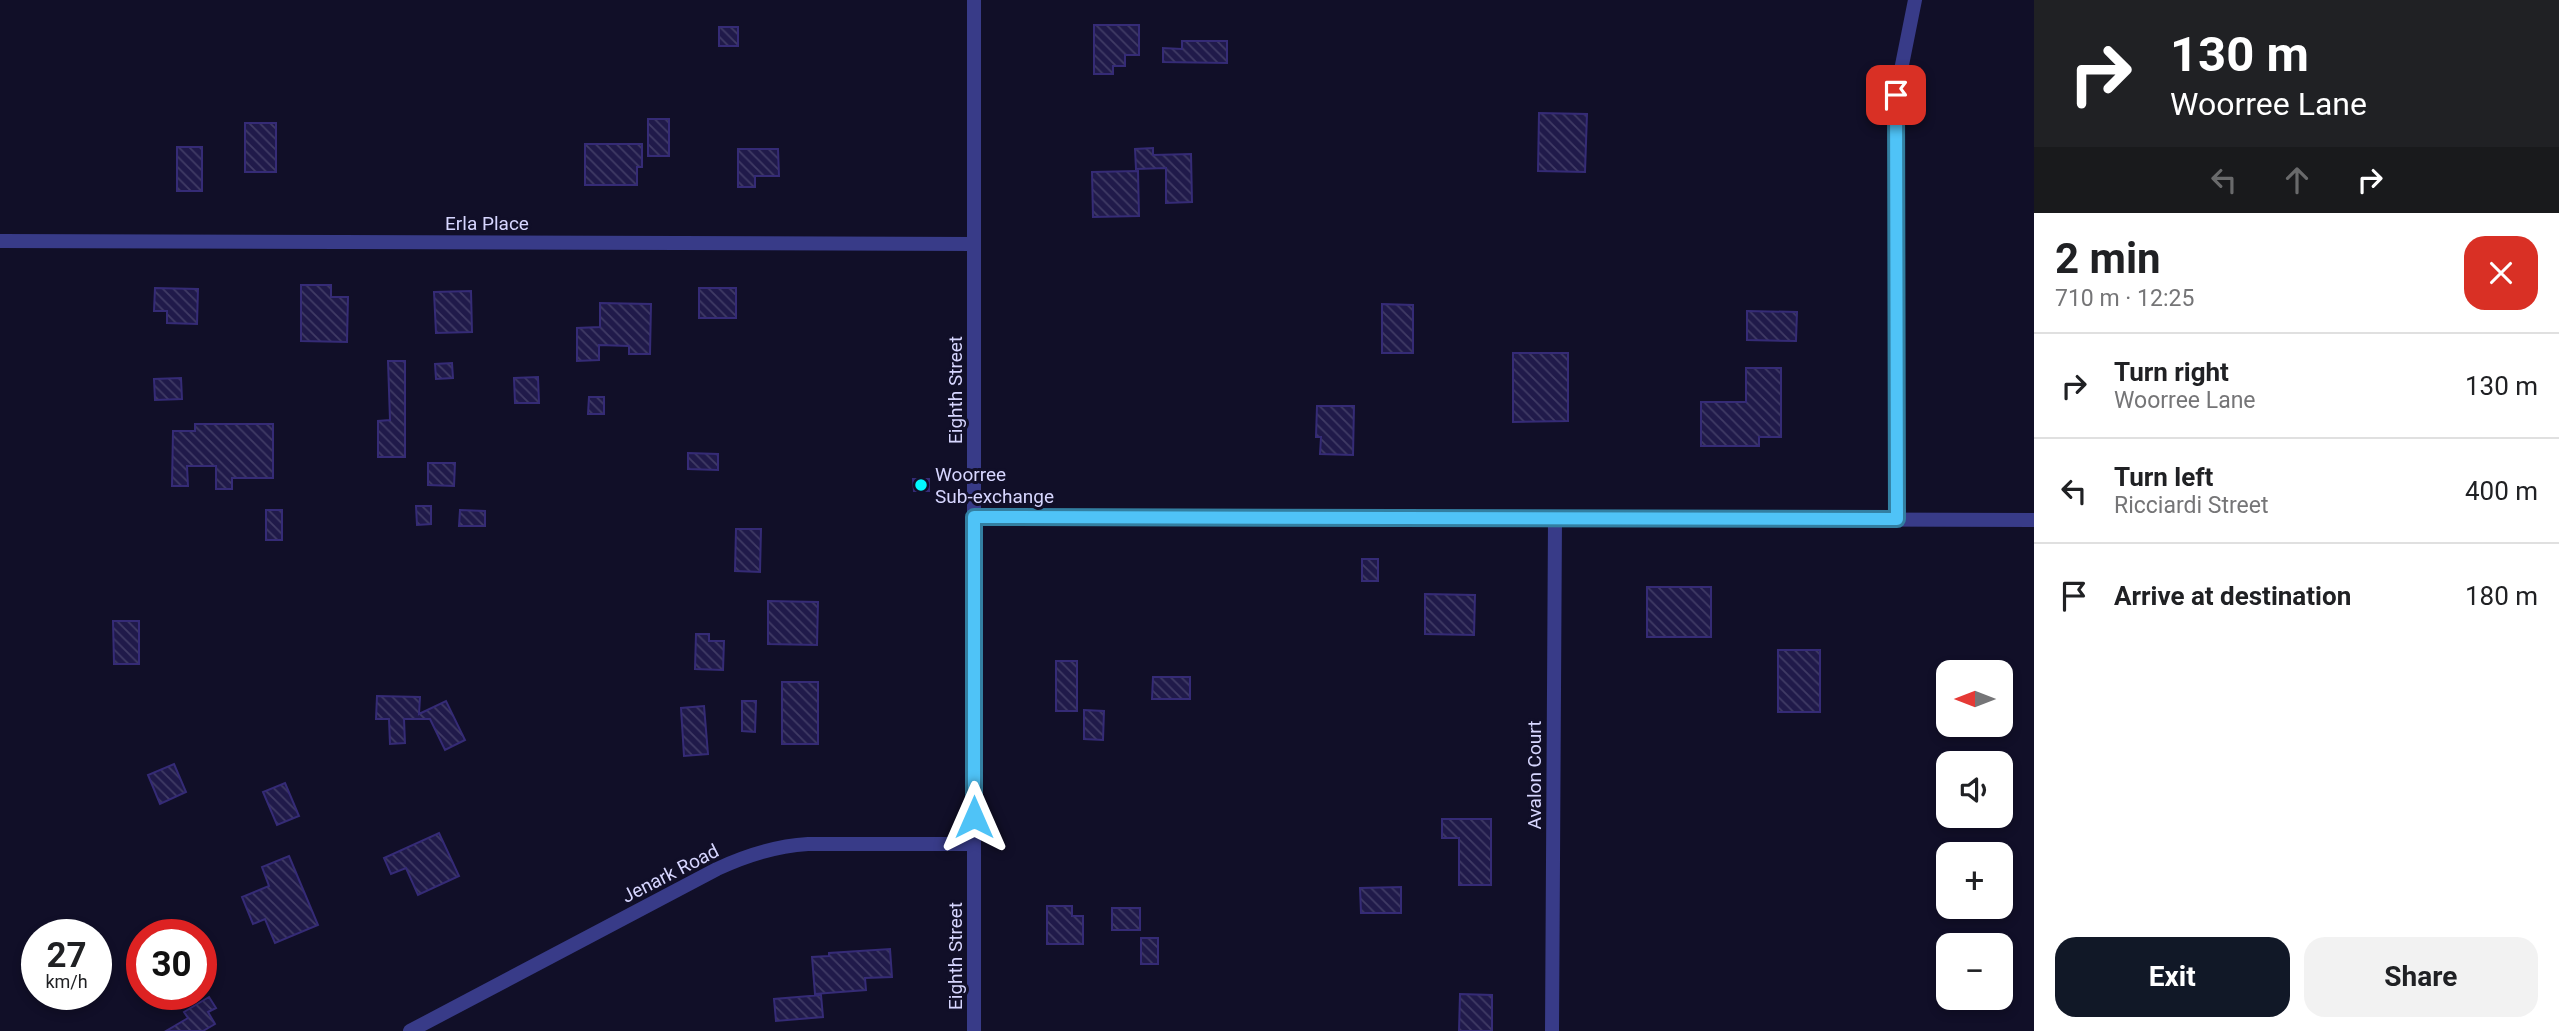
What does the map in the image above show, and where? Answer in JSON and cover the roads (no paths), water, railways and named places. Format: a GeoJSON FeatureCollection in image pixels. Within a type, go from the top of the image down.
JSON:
{"type":"FeatureCollection","features":[{"type":"Feature","properties":{"kind":"street","name":"Eighth Street"},"geometry":{"type":"LineString","coordinates":[[974,0],[974,1031]]}},
{"type":"Feature","properties":{"kind":"street"},"geometry":{"type":"LineString","coordinates":[[1897,519],[1896,95],[1915,0]]}},
{"type":"Feature","properties":{"kind":"street","name":"Erla Place"},"geometry":{"type":"LineString","coordinates":[[0,241],[974,244]]}},
{"type":"Feature","properties":{"kind":"street"},"geometry":{"type":"LineString","coordinates":[[974,517],[2034,520]]}},
{"type":"Feature","properties":{"kind":"street","name":"Avalon Court"},"geometry":{"type":"LineString","coordinates":[[1552,1031],[1555,519]]}},
{"type":"Feature","properties":{"kind":"street","name":"Jenark Road"},"geometry":{"type":"LineString","coordinates":[[410,1031],[718,869],[761,851],[785,845],[808,844],[974,844]]}},
{"type":"Feature","properties":{"kind":"place","name":"Woorree Sub-exchange"},"geometry":{"type":"Point","coordinates":[921,485]}}]}
